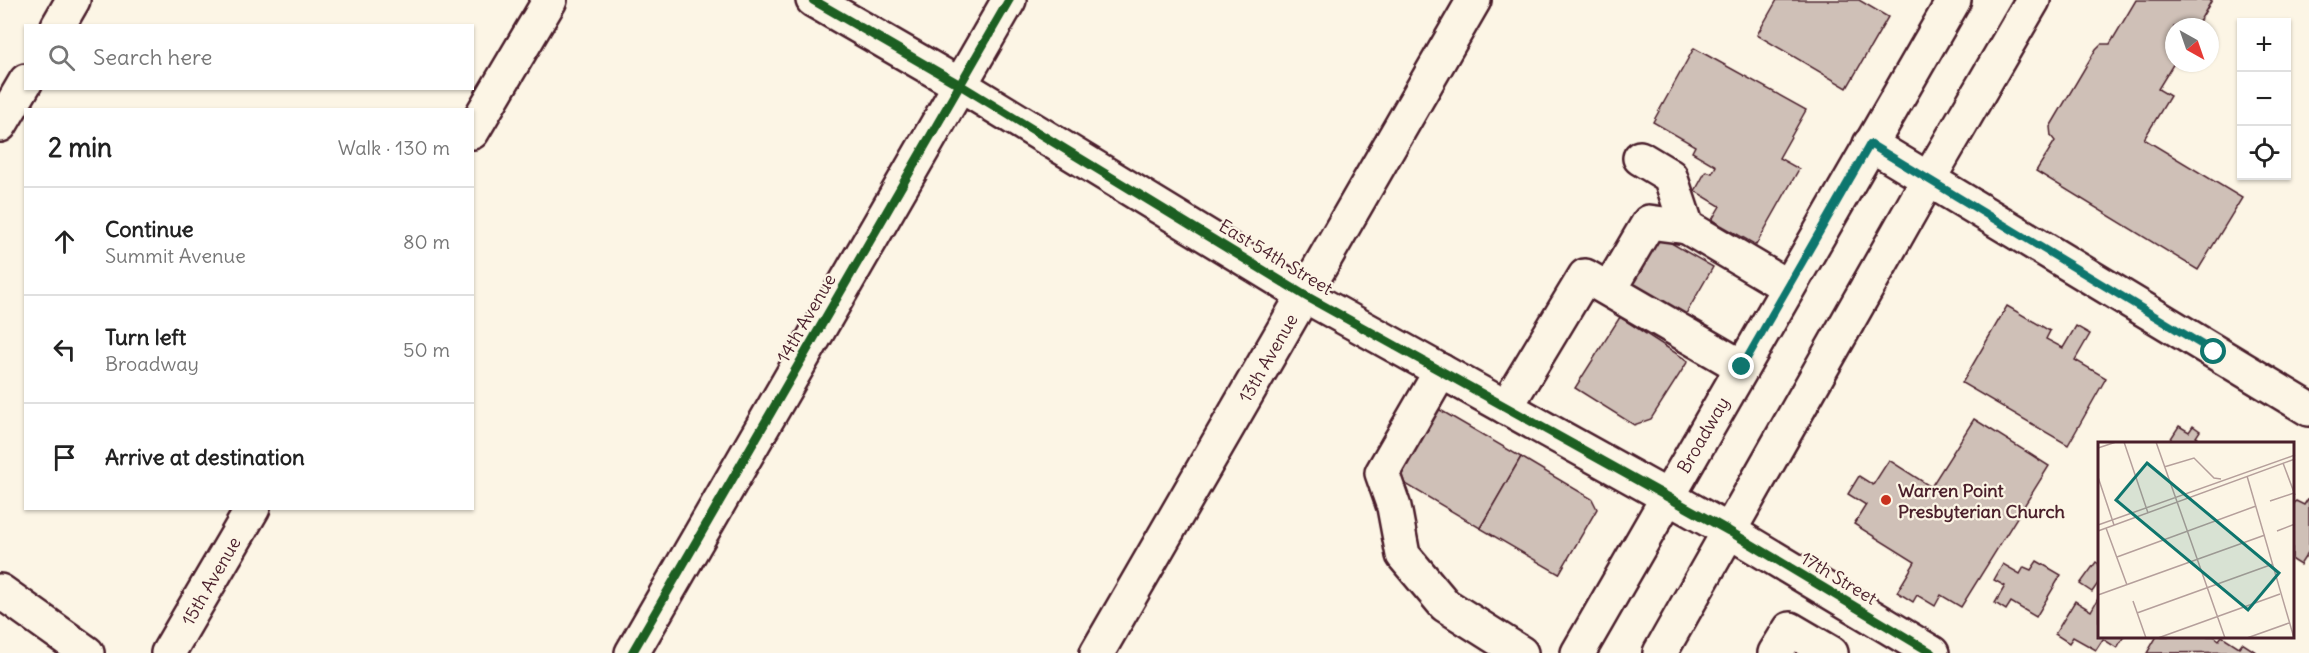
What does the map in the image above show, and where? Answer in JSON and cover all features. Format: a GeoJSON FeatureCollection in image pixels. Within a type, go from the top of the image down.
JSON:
{"type":"FeatureCollection","features":[{"type":"Feature","properties":{"kind":"street"},"geometry":{"type":"LineString","coordinates":[[59,24],[72,0]]}},
{"type":"Feature","properties":{"kind":"street"},"geometry":{"type":"LineString","coordinates":[[474,129],[550,0]]}},
{"type":"Feature","properties":{"kind":"street","name":"East 54th Street"},"geometry":{"type":"LineString","coordinates":[[813,0],[960,85],[1304,295],[1729,531]]}},
{"type":"Feature","properties":{"kind":"street","name":"14th Avenue"},"geometry":{"type":"LineString","coordinates":[[632,653],[1009,0]]}},
{"type":"Feature","properties":{"kind":"street","name":"13th Avenue"},"geometry":{"type":"LineString","coordinates":[[1097,653],[1474,0]]}},
{"type":"Feature","properties":{"kind":"street","name":"Broadway"},"geometry":{"type":"LineString","coordinates":[[1578,653],[1954,0]]}},
{"type":"Feature","properties":{"kind":"street"},"geometry":{"type":"LineString","coordinates":[[1660,653],[1928,180],[2033,0]]}},
{"type":"Feature","properties":{"kind":"street"},"geometry":{"type":"LineString","coordinates":[[0,125],[24,84]]}},
{"type":"Feature","properties":{"kind":"street"},"geometry":{"type":"LineString","coordinates":[[1870,144],[2309,409]]}},
{"type":"Feature","properties":{"kind":"street"},"geometry":{"type":"LineString","coordinates":[[1640,158],[1670,176],[1686,227]]}},
{"type":"Feature","properties":{"kind":"street"},"geometry":{"type":"LineString","coordinates":[[1617,276],[1649,222],[1686,227],[1788,287]]}},
{"type":"Feature","properties":{"kind":"street"},"geometry":{"type":"LineString","coordinates":[[1506,407],[1585,276],[1742,367]]}},
{"type":"Feature","properties":{"kind":"street"},"geometry":{"type":"LineString","coordinates":[[1441,370],[1382,473],[1394,507],[1403,555],[1445,605],[1521,653]]}},
{"type":"Feature","properties":{"kind":"street","name":"15th Avenue"},"geometry":{"type":"LineString","coordinates":[[168,653],[252,510]]}},
{"type":"Feature","properties":{"kind":"street","name":"17th Street"},"geometry":{"type":"LineString","coordinates":[[1729,531],[1932,653]]}},
{"type":"Feature","properties":{"kind":"street"},"geometry":{"type":"LineString","coordinates":[[0,591],[87,653]]}},
{"type":"Feature","properties":{"kind":"street"},"geometry":{"type":"LineString","coordinates":[[1775,653],[1790,629],[1831,653]]}},
{"type":"Feature","properties":{"kind":"building"},"geometry":{"type":"Polygon","coordinates":[[[1777,0],[1859,0],[1888,17],[1847,88],[1757,35],[1777,0]]]}},
{"type":"Feature","properties":{"kind":"building"},"geometry":{"type":"Polygon","coordinates":[[[2136,0],[2212,0],[2201,18],[2165,18],[2165,72],[2168,72],[2158,89],[2170,96],[2144,139],[2242,198],[2198,270],[2036,171],[2055,141],[2051,136],[2050,127],[2096,49],[2101,44],[2110,44],[2136,0]]]}},
{"type":"Feature","properties":{"kind":"building"},"geometry":{"type":"Polygon","coordinates":[[[1694,48],[1806,110],[1779,158],[1799,169],[1756,245],[1712,220],[1720,206],[1695,191],[1706,171],[1712,173],[1716,166],[1692,152],[1695,146],[1653,122],[1694,48]]]}},
{"type":"Feature","properties":{"kind":"building"},"geometry":{"type":"Polygon","coordinates":[[[1659,236],[1713,267],[1683,319],[1629,288],[1659,236]]]}},
{"type":"Feature","properties":{"kind":"building"},"geometry":{"type":"Polygon","coordinates":[[[2007,306],[2050,331],[2046,339],[2063,348],[2076,326],[2090,334],[2075,360],[2106,378],[2068,445],[1962,383],[2007,306]]]}},
{"type":"Feature","properties":{"kind":"building"},"geometry":{"type":"Polygon","coordinates":[[[1620,317],[1688,361],[1651,419],[1634,425],[1575,388],[1620,317]]]}},
{"type":"Feature","properties":{"kind":"building"},"geometry":{"type":"Polygon","coordinates":[[[1435,407],[1521,457],[1480,528],[1394,477],[1435,407]]]}},
{"type":"Feature","properties":{"kind":"building"},"geometry":{"type":"Polygon","coordinates":[[[1974,419],[2049,466],[1961,607],[1941,595],[1935,606],[1917,595],[1913,602],[1897,592],[1915,562],[1854,524],[1866,505],[1848,494],[1859,476],[1873,485],[1889,460],[1931,487],[1974,419]]]}},
{"type":"Feature","properties":{"kind":"building"},"geometry":{"type":"Polygon","coordinates":[[[2179,426],[2189,432],[2193,426],[2200,431],[2196,437],[2204,442],[2169,442],[2179,426]]]}},
{"type":"Feature","properties":{"kind":"building"},"geometry":{"type":"Polygon","coordinates":[[[1521,457],[1592,499],[1597,509],[1559,574],[1480,528],[1521,457]]]}},
{"type":"Feature","properties":{"kind":"building"},"geometry":{"type":"Polygon","coordinates":[[[2309,497],[2309,551],[2300,565],[2294,561],[2294,504],[2296,501],[2304,505],[2309,497]]]}},
{"type":"Feature","properties":{"kind":"building"},"geometry":{"type":"Polygon","coordinates":[[[2037,561],[2061,575],[2036,617],[2011,602],[2006,610],[1995,603],[2005,586],[1994,580],[2003,564],[2020,574],[2024,567],[2031,570],[2037,561]]]}},
{"type":"Feature","properties":{"kind":"building"},"geometry":{"type":"Polygon","coordinates":[[[2096,562],[2098,563],[2098,583],[2092,592],[2080,584],[2096,562]]]}},
{"type":"Feature","properties":{"kind":"building"},"geometry":{"type":"Polygon","coordinates":[[[2098,599],[2098,638],[2123,638],[2117,648],[2103,639],[2096,650],[2073,637],[2069,643],[2055,634],[2075,601],[2091,611],[2098,599]]]}},
{"type":"Feature","properties":{"kind":"building"},"geometry":{"type":"Polygon","coordinates":[[[2156,638],[2216,638],[2219,640],[2225,638],[2239,647],[2242,643],[2256,652],[2147,653],[2156,638]]]}},
{"type":"Feature","properties":{"kind":"cycle path"},"geometry":{"type":"LineString","coordinates":[[813,0],[960,85],[1304,295],[1729,531],[1932,653]]}},
{"type":"Feature","properties":{"kind":"cycle path"},"geometry":{"type":"LineString","coordinates":[[632,653],[1009,0]]}},
{"type":"Feature","properties":{"kind":"place","name":"Warren Point Presbyterian Church"},"geometry":{"type":"Point","coordinates":[1886,500]}},
{"type":"Feature","properties":{"kind":"route"},"geometry":{"type":"LineString","coordinates":[[1742,367],[1870,144],[2214,352]]}}]}
